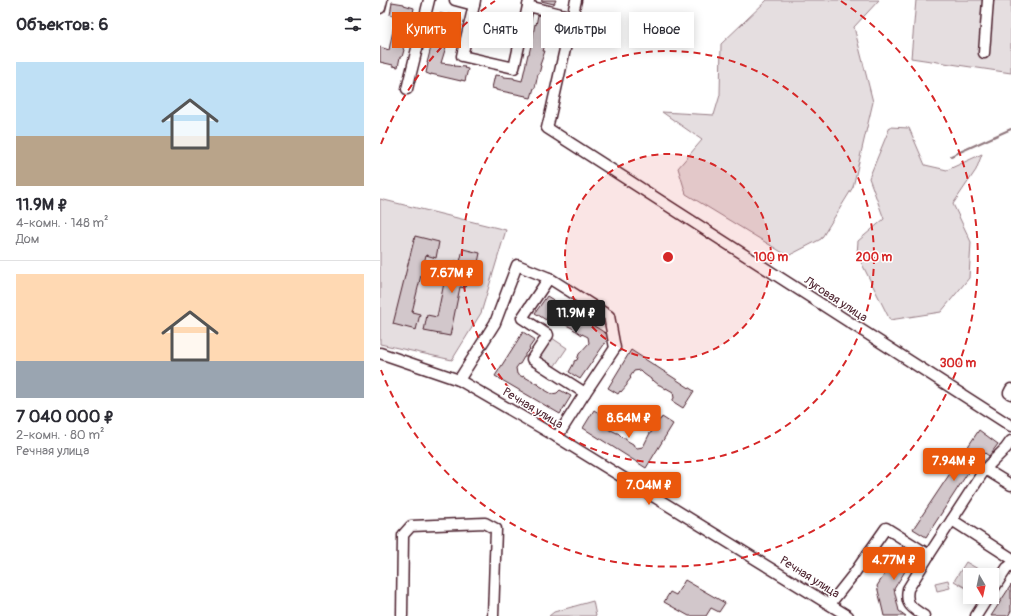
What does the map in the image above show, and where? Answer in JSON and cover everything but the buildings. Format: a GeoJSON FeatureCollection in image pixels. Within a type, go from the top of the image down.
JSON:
{"type":"FeatureCollection","features":[{"type":"Feature","properties":{"kind":"street"},"geometry":{"type":"LineString","coordinates":[[380,8],[382,0]]}},
{"type":"Feature","properties":{"kind":"street"},"geometry":{"type":"LineString","coordinates":[[407,89],[429,0]]}},
{"type":"Feature","properties":{"kind":"street"},"geometry":{"type":"LineString","coordinates":[[455,0],[475,2],[462,56],[514,68],[529,3],[557,12]]}},
{"type":"Feature","properties":{"kind":"street"},"geometry":{"type":"LineString","coordinates":[[574,12],[576,0]]}},
{"type":"Feature","properties":{"kind":"street"},"geometry":{"type":"LineString","coordinates":[[984,53],[988,0]]}},
{"type":"Feature","properties":{"kind":"street","name":"Луговая улица"},"geometry":{"type":"LineString","coordinates":[[566,48],[547,128],[1011,426]]}},
{"type":"Feature","properties":{"kind":"street"},"geometry":{"type":"LineString","coordinates":[[459,380],[495,323],[517,265],[548,278],[609,316],[616,348],[557,437]]}},
{"type":"Feature","properties":{"kind":"street"},"geometry":{"type":"LineString","coordinates":[[548,278],[522,318],[548,334],[532,359],[585,393]]}},
{"type":"Feature","properties":{"kind":"street","name":"Речная улица"},"geometry":{"type":"LineString","coordinates":[[380,353],[459,380],[557,437],[848,616]]}},
{"type":"Feature","properties":{"kind":"street"},"geometry":{"type":"LineString","coordinates":[[1011,389],[1009,392],[1011,394]]}},
{"type":"Feature","properties":{"kind":"street"},"geometry":{"type":"LineString","coordinates":[[924,616],[910,607],[907,596],[908,589],[985,469],[1011,441]]}},
{"type":"Feature","properties":{"kind":"street"},"geometry":{"type":"LineString","coordinates":[[985,469],[1011,486]]}},
{"type":"Feature","properties":{"kind":"street"},"geometry":{"type":"LineString","coordinates":[[952,520],[1011,558]]}},
{"type":"Feature","properties":{"kind":"street"},"geometry":{"type":"LineString","coordinates":[[402,616],[403,535],[411,526],[485,523],[496,529],[493,616]]}},
{"type":"Feature","properties":{"kind":"street"},"geometry":{"type":"LineString","coordinates":[[830,604],[853,575],[886,528],[929,555]]}},
{"type":"Feature","properties":{"kind":"street"},"geometry":{"type":"LineString","coordinates":[[999,580],[1007,568],[1011,565]]}},
{"type":"Feature","properties":{"kind":"street"},"geometry":{"type":"LineString","coordinates":[[976,616],[984,604]]}},
{"type":"Feature","properties":{"kind":"shaded area"},"geometry":{"type":"Polygon","coordinates":[[[767,0],[879,0],[854,27],[873,102],[853,187],[821,239],[788,256],[686,194],[678,168],[702,140],[662,112],[714,115],[720,95],[721,44],[767,0]]]}},
{"type":"Feature","properties":{"kind":"shaded area"},"geometry":{"type":"Polygon","coordinates":[[[916,0],[1011,0],[1011,73],[911,58],[916,0]]]}},
{"type":"Feature","properties":{"kind":"shaded area"},"geometry":{"type":"Polygon","coordinates":[[[890,127],[909,128],[925,165],[947,170],[982,154],[976,170],[953,204],[971,242],[969,278],[941,312],[890,320],[857,254],[858,241],[884,219],[869,178],[890,127]]]}},
{"type":"Feature","properties":{"kind":"shaded area"},"geometry":{"type":"Polygon","coordinates":[[[380,199],[506,230],[481,313],[452,360],[380,344],[380,199]]]}},
{"type":"Feature","properties":{"kind":"shaded area"},"geometry":{"type":"Polygon","coordinates":[[[552,338],[567,348],[554,367],[539,357],[552,338]]]}},
{"type":"Feature","properties":{"kind":"shaded area"},"geometry":{"type":"Polygon","coordinates":[[[966,562],[976,568],[963,568],[963,586],[954,581],[966,562]]]}},
{"type":"Feature","properties":{"kind":"shaded area"},"geometry":{"type":"Polygon","coordinates":[[[948,580],[950,588],[937,591],[935,583],[948,580]]]}},
{"type":"Feature","properties":{"kind":"shaded area"},"geometry":{"type":"Polygon","coordinates":[[[593,601],[596,616],[549,616],[554,612],[593,601]]]}},
{"type":"Feature","properties":{"kind":"waterway"},"geometry":{"type":"LineString","coordinates":[[951,156],[1011,129]]}}]}
